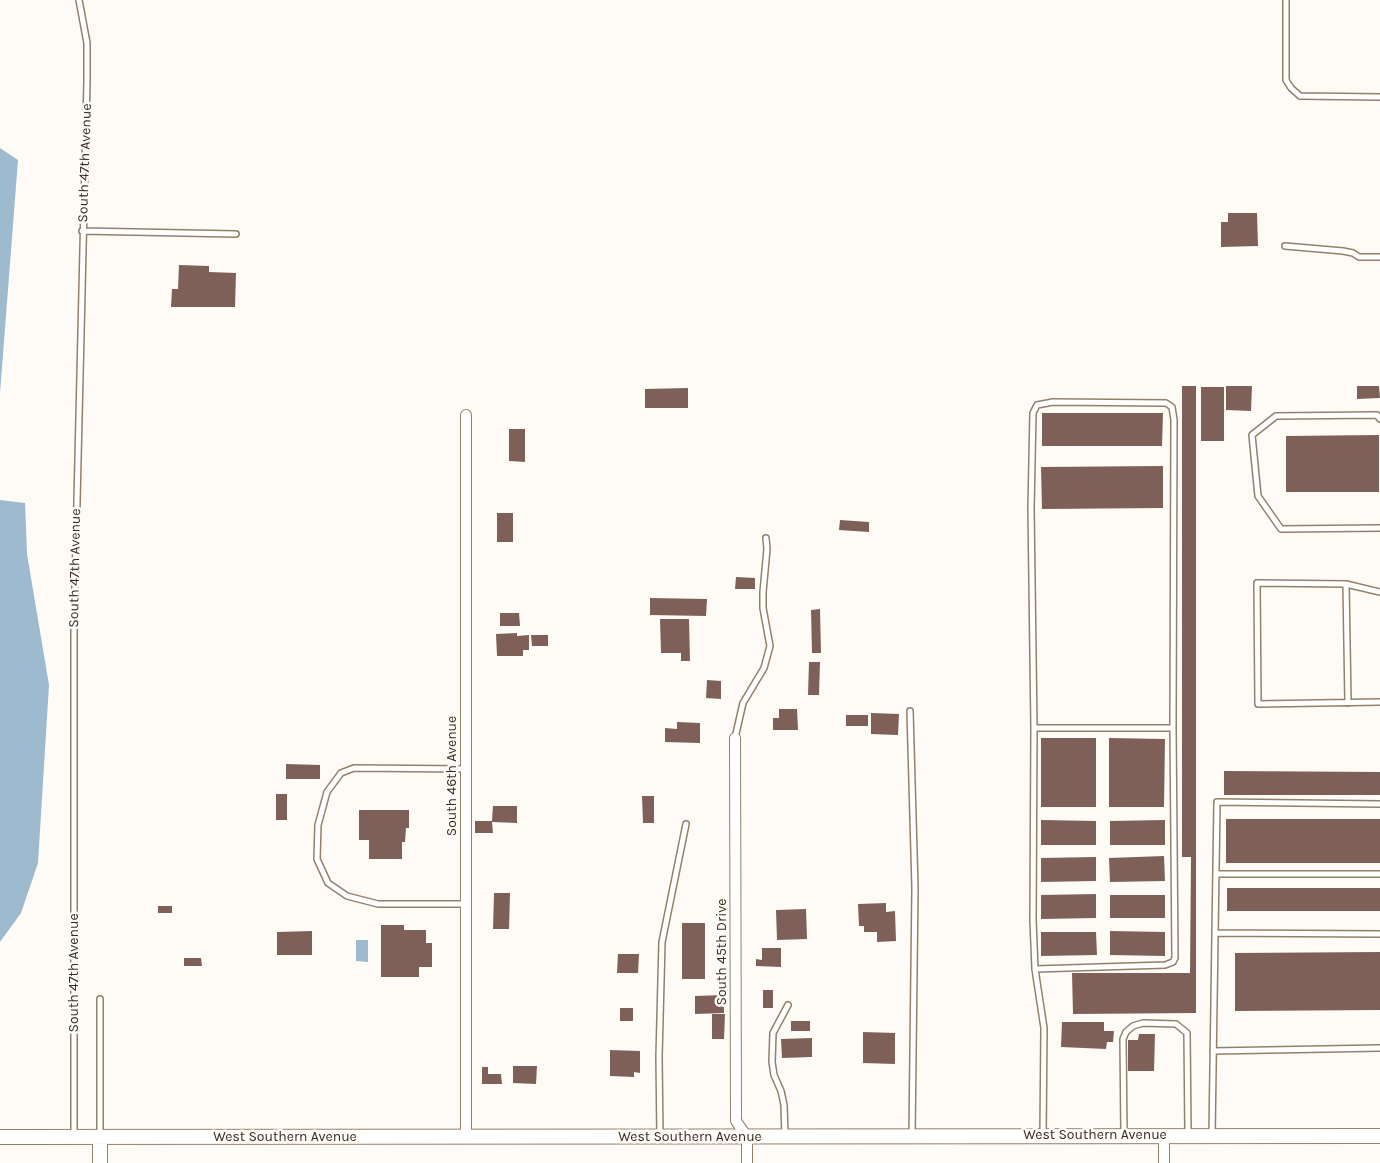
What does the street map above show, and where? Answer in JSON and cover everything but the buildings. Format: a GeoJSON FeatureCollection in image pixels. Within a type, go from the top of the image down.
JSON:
{"type":"FeatureCollection","features":[{"type":"Feature","properties":{"kind":"main road","name":"West Southern Avenue"},"geometry":{"type":"LineString","coordinates":[[0,1136],[1380,1136]]}},
{"type":"Feature","properties":{"kind":"main road"},"geometry":{"type":"LineString","coordinates":[[100,1137],[100,1163]]}},
{"type":"Feature","properties":{"kind":"street","name":"South 46th Avenue"},"geometry":{"type":"LineString","coordinates":[[466,415],[466,1137]]}},
{"type":"Feature","properties":{"kind":"street","name":"South 45th Drive"},"geometry":{"type":"LineString","coordinates":[[735,738],[736,1121],[747,1137],[747,1163]]}},
{"type":"Feature","properties":{"kind":"street"},"geometry":{"type":"LineString","coordinates":[[1164,1135],[1164,1163]]}},
{"type":"Feature","properties":{"kind":"lane","name":"South 47th Avenue"},"geometry":{"type":"LineString","coordinates":[[74,1136],[74,627],[87,43],[79,0]]}},
{"type":"Feature","properties":{"kind":"lane"},"geometry":{"type":"LineString","coordinates":[[1286,0],[1286,80],[1291,88],[1300,96],[1380,97]]}},
{"type":"Feature","properties":{"kind":"lane"},"geometry":{"type":"LineString","coordinates":[[82,231],[236,234]]}},
{"type":"Feature","properties":{"kind":"lane"},"geometry":{"type":"LineString","coordinates":[[1285,246],[1343,251],[1353,253],[1359,257],[1380,257]]}},
{"type":"Feature","properties":{"kind":"lane"},"geometry":{"type":"LineString","coordinates":[[1035,969],[1165,966],[1173,962],[1175,958],[1173,728],[1174,420],[1172,407],[1166,403],[1053,402],[1037,405],[1033,413],[1031,508],[1034,728],[1033,920],[1035,969],[1044,1028],[1043,1135]]}},
{"type":"Feature","properties":{"kind":"lane"},"geometry":{"type":"LineString","coordinates":[[1380,419],[1377,415],[1276,416],[1252,435],[1258,496],[1280,529],[1380,528]]}},
{"type":"Feature","properties":{"kind":"lane"},"geometry":{"type":"LineString","coordinates":[[735,738],[743,703],[764,668],[770,646],[763,608],[766,538]]}},
{"type":"Feature","properties":{"kind":"lane"},"geometry":{"type":"LineString","coordinates":[[1380,592],[1346,584],[1257,583],[1258,704],[1380,702]]}},
{"type":"Feature","properties":{"kind":"lane"},"geometry":{"type":"LineString","coordinates":[[1346,584],[1348,703]]}},
{"type":"Feature","properties":{"kind":"lane"},"geometry":{"type":"LineString","coordinates":[[910,711],[915,888],[912,1135]]}},
{"type":"Feature","properties":{"kind":"lane"},"geometry":{"type":"LineString","coordinates":[[1034,728],[1173,728]]}},
{"type":"Feature","properties":{"kind":"lane"},"geometry":{"type":"LineString","coordinates":[[465,769],[354,768],[341,773],[327,792],[318,825],[317,860],[328,883],[348,896],[378,904],[465,904]]}},
{"type":"Feature","properties":{"kind":"lane"},"geometry":{"type":"LineString","coordinates":[[1212,1136],[1217,802],[1380,804]]}},
{"type":"Feature","properties":{"kind":"lane"},"geometry":{"type":"LineString","coordinates":[[660,1137],[659,1057],[662,942],[686,824]]}},
{"type":"Feature","properties":{"kind":"lane"},"geometry":{"type":"LineString","coordinates":[[1216,874],[1380,874]]}},
{"type":"Feature","properties":{"kind":"lane"},"geometry":{"type":"LineString","coordinates":[[1215,933],[1380,934]]}},
{"type":"Feature","properties":{"kind":"lane"},"geometry":{"type":"LineString","coordinates":[[100,999],[100,1137]]}},
{"type":"Feature","properties":{"kind":"lane"},"geometry":{"type":"LineString","coordinates":[[785,1136],[784,1105],[774,1075],[772,1062],[773,1033],[788,1005]]}},
{"type":"Feature","properties":{"kind":"lane"},"geometry":{"type":"LineString","coordinates":[[1124,1135],[1123,1039],[1126,1032],[1133,1026],[1143,1023],[1176,1024],[1187,1033],[1188,1135]]}},
{"type":"Feature","properties":{"kind":"lane"},"geometry":{"type":"LineString","coordinates":[[1213,1051],[1380,1048]]}},
{"type":"Feature","properties":{"kind":"water"},"geometry":{"type":"Polygon","coordinates":[[[0,148],[18,160],[0,393],[0,148]]]}},
{"type":"Feature","properties":{"kind":"water"},"geometry":{"type":"Polygon","coordinates":[[[0,500],[25,503],[27,554],[49,685],[38,863],[21,913],[0,942],[0,500]]]}},
{"type":"Feature","properties":{"kind":"water"},"geometry":{"type":"Polygon","coordinates":[[[356,940],[368,940],[368,962],[356,961],[356,940]]]}}]}
